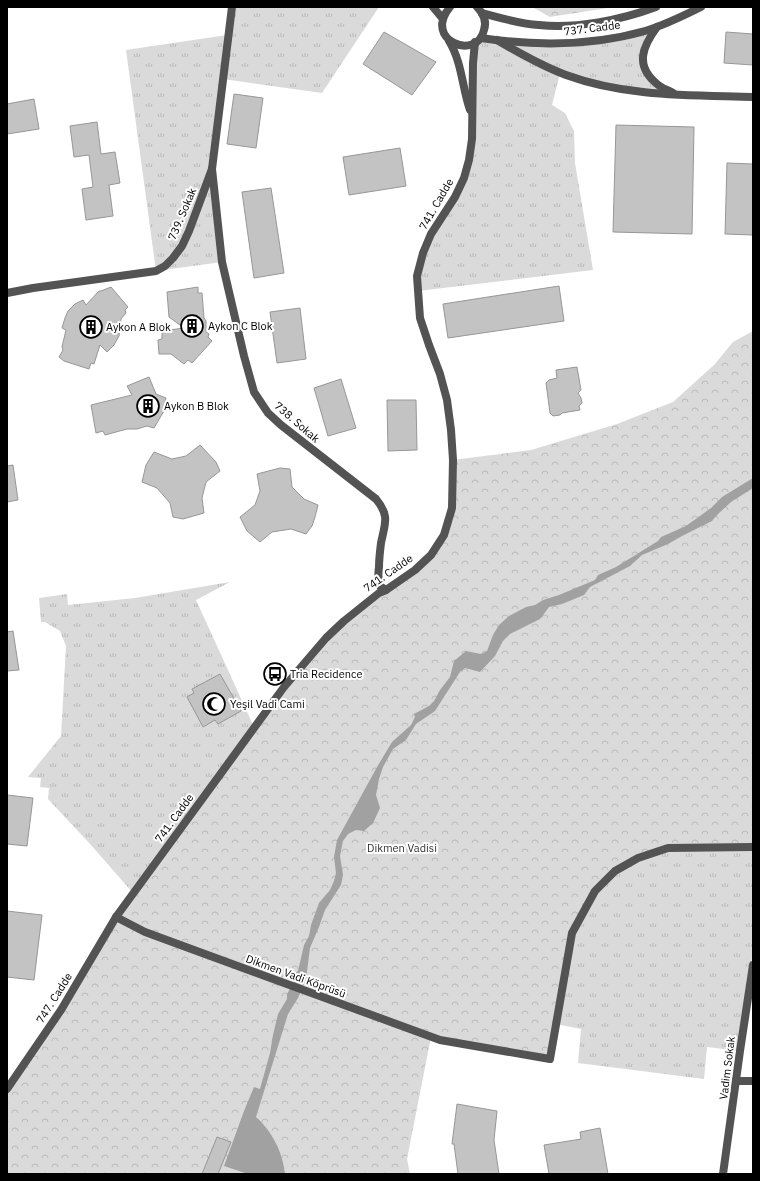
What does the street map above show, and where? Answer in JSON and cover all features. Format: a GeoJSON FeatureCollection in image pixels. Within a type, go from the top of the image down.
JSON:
{"type":"FeatureCollection","features":[{"type":"Feature","properties":{"kind":"street","name":"739. Sokak"},"geometry":{"type":"LineString","coordinates":[[7,293],[156,271],[165,266],[173,258],[182,246],[189,231],[212,169],[232,7]]}},
{"type":"Feature","properties":{"kind":"street"},"geometry":{"type":"LineString","coordinates":[[434,7],[442,19]]}},
{"type":"Feature","properties":{"kind":"street"},"geometry":{"type":"LineString","coordinates":[[449,40],[444,34],[442,19],[450,7]]}},
{"type":"Feature","properties":{"kind":"street","name":"737. Cadde"},"geometry":{"type":"LineString","coordinates":[[480,10],[518,22],[539,26],[560,26],[623,17],[656,7]]}},
{"type":"Feature","properties":{"kind":"street","name":"737. Cadde"},"geometry":{"type":"LineString","coordinates":[[478,40],[497,40],[538,44],[580,42],[622,36],[657,27],[701,7]]}},
{"type":"Feature","properties":{"kind":"street","name":"737. Cadde"},"geometry":{"type":"LineString","coordinates":[[449,40],[462,46],[469,45],[478,40],[484,32],[485,25],[480,10]]}},
{"type":"Feature","properties":{"kind":"street"},"geometry":{"type":"LineString","coordinates":[[657,27],[648,39],[644,49],[643,62],[647,74],[657,85],[676,95]]}},
{"type":"Feature","properties":{"kind":"street","name":"741. Cadde"},"geometry":{"type":"LineString","coordinates":[[449,40],[459,61],[472,114]]}},
{"type":"Feature","properties":{"kind":"street","name":"741. Cadde"},"geometry":{"type":"LineString","coordinates":[[116,917],[284,687],[326,638],[362,605],[415,570],[430,555],[444,535],[452,508],[453,460],[451,430],[447,400],[440,374],[420,318],[417,276],[430,234],[455,197],[464,178],[470,160],[472,140],[473,63],[478,40]]}},
{"type":"Feature","properties":{"kind":"street"},"geometry":{"type":"LineString","coordinates":[[497,40],[540,64],[572,77],[608,86],[641,92],[676,95],[753,97]]}},
{"type":"Feature","properties":{"kind":"street","name":"738. Sokak"},"geometry":{"type":"LineString","coordinates":[[212,169],[222,262],[254,392],[268,413],[281,425],[376,499],[380,504],[386,517],[386,524],[381,544],[378,576],[380,586],[386,590]]}},
{"type":"Feature","properties":{"kind":"street","name":"Dikmen Vadi Köprüsü"},"geometry":{"type":"LineString","coordinates":[[116,917],[145,932],[440,1040],[550,1059],[572,933],[595,890],[615,871],[638,858],[668,848],[753,847]]}},
{"type":"Feature","properties":{"kind":"street","name":"747. Cadde"},"geometry":{"type":"LineString","coordinates":[[7,1089],[60,1010],[116,917]]}},
{"type":"Feature","properties":{"kind":"street","name":"Vadim Sokak"},"geometry":{"type":"LineString","coordinates":[[723,1174],[753,965]]}},
{"type":"Feature","properties":{"kind":"street"},"geometry":{"type":"LineString","coordinates":[[736,1081],[753,1081]]}},
{"type":"Feature","properties":{"kind":"green space"},"geometry":{"type":"Polygon","coordinates":[[[232,7],[379,7],[322,93],[223,79],[212,169],[222,262],[156,271],[126,50],[227,35],[232,7]]]}},
{"type":"Feature","properties":{"kind":"green space"},"geometry":{"type":"Polygon","coordinates":[[[532,7],[614,7],[550,17],[532,7]]]}},
{"type":"Feature","properties":{"kind":"green space"},"geometry":{"type":"Polygon","coordinates":[[[657,27],[644,49],[647,74],[675,95],[641,92],[560,73],[552,105],[565,113],[574,131],[575,163],[593,270],[418,291],[417,276],[443,214],[469,160],[473,63],[481,38],[559,43],[657,27]]]}},
{"type":"Feature","properties":{"kind":"green space","name":"Dikmen Vadisi"},"geometry":{"type":"Polygon","coordinates":[[[753,331],[753,847],[668,848],[638,858],[595,890],[572,933],[550,1059],[431,1037],[407,1159],[410,1174],[7,1174],[7,1089],[144,878],[326,638],[431,555],[449,521],[453,460],[531,450],[617,424],[673,402],[714,365],[733,342],[753,331]]]}},
{"type":"Feature","properties":{"kind":"green space"},"geometry":{"type":"Polygon","coordinates":[[[230,582],[196,600],[254,727],[133,893],[48,799],[49,788],[40,787],[41,778],[28,777],[61,736],[66,646],[60,631],[45,622],[41,622],[39,598],[67,594],[68,605],[135,598],[230,582]]]}},
{"type":"Feature","properties":{"kind":"green space"},"geometry":{"type":"Polygon","coordinates":[[[753,847],[753,950],[740,1051],[707,1047],[704,1079],[578,1063],[581,1029],[556,1024],[572,933],[582,912],[615,871],[668,848],[753,847]]]}},
{"type":"Feature","properties":{"kind":"shaded area"},"geometry":{"type":"Polygon","coordinates":[[[753,478],[753,488],[731,502],[712,521],[668,544],[642,555],[630,566],[590,587],[584,595],[562,604],[549,607],[540,619],[510,634],[503,641],[495,656],[480,672],[465,668],[460,672],[435,711],[416,724],[406,740],[393,749],[383,767],[379,779],[376,795],[380,808],[373,823],[364,831],[356,830],[348,834],[343,841],[340,856],[343,875],[341,885],[325,910],[310,948],[306,979],[298,998],[288,1014],[256,1117],[267,1129],[276,1143],[282,1158],[285,1174],[248,1174],[224,1166],[254,1087],[260,1089],[270,1053],[278,1014],[287,999],[287,994],[294,982],[294,974],[298,971],[304,945],[309,936],[311,925],[319,903],[330,890],[334,881],[336,873],[334,857],[337,840],[392,742],[411,725],[415,717],[414,714],[429,706],[434,701],[450,677],[454,661],[466,651],[481,654],[487,651],[493,635],[499,625],[509,616],[526,607],[535,605],[543,600],[595,580],[598,575],[616,567],[658,541],[661,537],[686,526],[711,508],[722,497],[753,478]]]}},
{"type":"Feature","properties":{"kind":"building"},"geometry":{"type":"Polygon","coordinates":[[[384,32],[436,62],[412,95],[363,64],[384,32]]]}},
{"type":"Feature","properties":{"kind":"building"},"geometry":{"type":"Polygon","coordinates":[[[726,32],[753,34],[753,65],[724,63],[726,32]]]}},
{"type":"Feature","properties":{"kind":"building"},"geometry":{"type":"Polygon","coordinates":[[[234,94],[263,98],[256,148],[227,144],[234,94]]]}},
{"type":"Feature","properties":{"kind":"building"},"geometry":{"type":"Polygon","coordinates":[[[34,99],[39,129],[7,134],[7,104],[34,99]]]}},
{"type":"Feature","properties":{"kind":"building"},"geometry":{"type":"Polygon","coordinates":[[[97,122],[101,154],[115,152],[120,183],[109,185],[113,216],[86,220],[82,189],[93,187],[89,155],[74,157],[70,126],[97,122]]]}},
{"type":"Feature","properties":{"kind":"building"},"geometry":{"type":"Polygon","coordinates":[[[616,125],[694,127],[692,234],[613,232],[616,125]]]}},
{"type":"Feature","properties":{"kind":"building"},"geometry":{"type":"Polygon","coordinates":[[[400,148],[406,186],[349,195],[343,157],[400,148]]]}},
{"type":"Feature","properties":{"kind":"building"},"geometry":{"type":"Polygon","coordinates":[[[727,163],[753,164],[753,235],[725,234],[727,163]]]}},
{"type":"Feature","properties":{"kind":"building"},"geometry":{"type":"Polygon","coordinates":[[[271,188],[284,273],[254,278],[242,192],[271,188]]]}},
{"type":"Feature","properties":{"kind":"building"},"geometry":{"type":"Polygon","coordinates":[[[559,286],[564,321],[448,338],[443,304],[559,286]]]}},
{"type":"Feature","properties":{"kind":"building","name":"Aykon A Blok"},"geometry":{"type":"Polygon","coordinates":[[[111,287],[128,307],[125,310],[126,313],[121,319],[119,336],[114,345],[107,352],[100,345],[94,364],[91,363],[89,369],[64,361],[59,357],[63,350],[62,347],[66,330],[62,328],[68,311],[75,304],[83,300],[86,305],[99,291],[111,287]]]}},
{"type":"Feature","properties":{"kind":"building","name":"Aykon C Blok"},"geometry":{"type":"Polygon","coordinates":[[[198,287],[198,293],[202,293],[206,332],[209,334],[208,337],[212,341],[192,363],[188,360],[184,364],[171,354],[159,354],[158,340],[162,339],[162,331],[184,328],[169,317],[167,292],[198,287]]]}},
{"type":"Feature","properties":{"kind":"building"},"geometry":{"type":"Polygon","coordinates":[[[300,308],[306,359],[277,363],[270,312],[300,308]]]}},
{"type":"Feature","properties":{"kind":"building"},"geometry":{"type":"Polygon","coordinates":[[[577,367],[581,390],[578,393],[582,403],[579,406],[580,410],[553,416],[550,413],[546,383],[549,380],[557,378],[556,370],[577,367]]]}},
{"type":"Feature","properties":{"kind":"building","name":"Aykon B Blok"},"geometry":{"type":"Polygon","coordinates":[[[149,377],[156,394],[166,398],[165,402],[168,404],[154,428],[147,426],[137,429],[127,429],[105,435],[103,431],[96,433],[91,405],[132,395],[127,386],[149,377]]]}},
{"type":"Feature","properties":{"kind":"building"},"geometry":{"type":"Polygon","coordinates":[[[341,379],[356,428],[328,436],[314,388],[341,379]]]}},
{"type":"Feature","properties":{"kind":"building"},"geometry":{"type":"Polygon","coordinates":[[[387,400],[416,400],[417,450],[388,451],[387,400]]]}},
{"type":"Feature","properties":{"kind":"building"},"geometry":{"type":"Polygon","coordinates":[[[200,445],[216,462],[220,471],[206,482],[202,498],[204,513],[183,519],[173,517],[170,503],[157,488],[142,482],[146,465],[154,452],[172,459],[186,456],[200,445]]]}},
{"type":"Feature","properties":{"kind":"building"},"geometry":{"type":"Polygon","coordinates":[[[13,465],[18,500],[7,502],[7,466],[13,465]]]}},
{"type":"Feature","properties":{"kind":"building"},"geometry":{"type":"Polygon","coordinates":[[[280,468],[290,469],[292,487],[304,499],[318,505],[315,517],[312,526],[306,534],[291,529],[272,532],[260,542],[247,531],[240,517],[255,505],[260,491],[257,474],[280,468]]]}},
{"type":"Feature","properties":{"kind":"building"},"geometry":{"type":"Polygon","coordinates":[[[13,631],[19,670],[7,671],[7,632],[13,631]]]}},
{"type":"Feature","properties":{"kind":"building","name":"Yeşil Vadi Cami"},"geometry":{"type":"Polygon","coordinates":[[[220,674],[241,711],[218,724],[215,720],[203,727],[187,697],[194,693],[192,689],[220,674]]]}},
{"type":"Feature","properties":{"kind":"building"},"geometry":{"type":"Polygon","coordinates":[[[7,795],[33,798],[27,846],[7,844],[7,795]]]}},
{"type":"Feature","properties":{"kind":"building"},"geometry":{"type":"Polygon","coordinates":[[[7,911],[42,915],[34,980],[7,977],[7,911]]]}},
{"type":"Feature","properties":{"kind":"building"},"geometry":{"type":"Polygon","coordinates":[[[457,1104],[497,1111],[494,1140],[499,1174],[458,1174],[454,1144],[452,1144],[457,1104]]]}},
{"type":"Feature","properties":{"kind":"building"},"geometry":{"type":"Polygon","coordinates":[[[600,1128],[608,1174],[549,1174],[544,1145],[581,1139],[580,1132],[600,1128]]]}},
{"type":"Feature","properties":{"kind":"building"},"geometry":{"type":"Polygon","coordinates":[[[217,1137],[231,1142],[218,1174],[202,1174],[217,1137]]]}},
{"type":"Feature","properties":{"kind":"place","name":"Aykon C Blok"},"geometry":{"type":"Point","coordinates":[192,326]}},
{"type":"Feature","properties":{"kind":"place","name":"Aykon A Blok"},"geometry":{"type":"Point","coordinates":[91,327]}},
{"type":"Feature","properties":{"kind":"place","name":"Aykon B Blok"},"geometry":{"type":"Point","coordinates":[148,406]}},
{"type":"Feature","properties":{"kind":"place","name":"Tria Recidence"},"geometry":{"type":"Point","coordinates":[275,674]}},
{"type":"Feature","properties":{"kind":"place","name":"Yeşil Vadi Cami"},"geometry":{"type":"Point","coordinates":[214,704]}}]}
